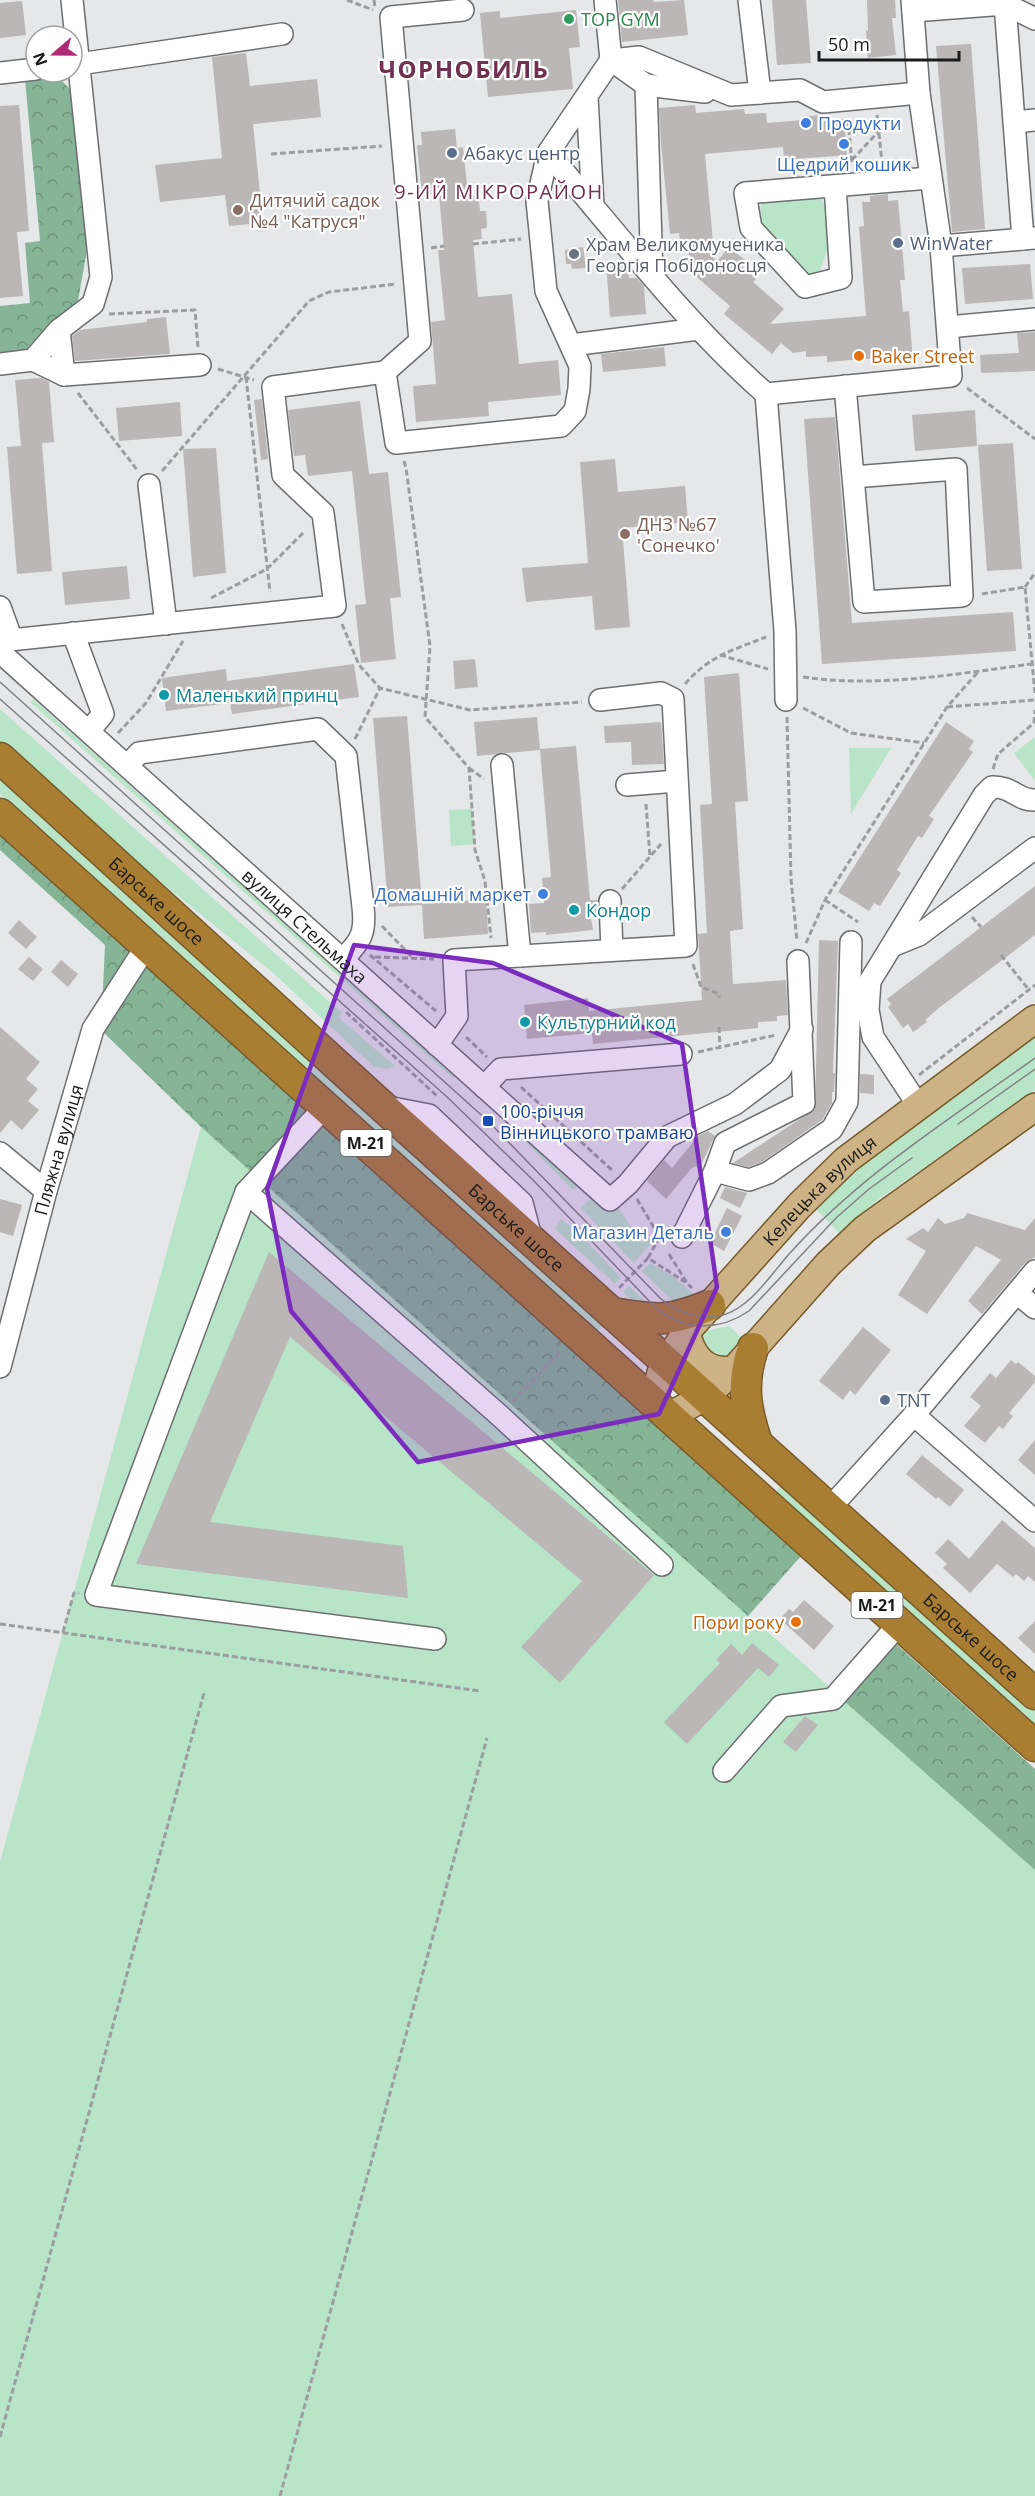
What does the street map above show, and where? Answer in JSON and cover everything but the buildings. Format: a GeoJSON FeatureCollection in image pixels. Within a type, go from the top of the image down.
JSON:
{"type":"FeatureCollection","features":[{"type":"Feature","properties":{"kind":"highway","name":"Барське шосе"},"geometry":{"type":"LineString","coordinates":[[0,758],[382,1106],[1035,1694]]}},
{"type":"Feature","properties":{"kind":"highway","name":"М-21"},"geometry":{"type":"LineString","coordinates":[[0,814],[1035,1746]]}},
{"type":"Feature","properties":{"kind":"highway"},"geometry":{"type":"LineString","coordinates":[[585,1341],[601,1341],[608,1336],[613,1329],[612,1313],[651,1319],[672,1319],[710,1305]]}},
{"type":"Feature","properties":{"kind":"highway"},"geometry":{"type":"LineString","coordinates":[[752,1440],[746,1397],[746,1370],[753,1348]]}},
{"type":"Feature","properties":{"kind":"highway"},"geometry":{"type":"LineString","coordinates":[[720,1464],[720,1447],[724,1440],[740,1434],[752,1440]]}},
{"type":"Feature","properties":{"kind":"main road","name":"Келецька вулиця"},"geometry":{"type":"LineString","coordinates":[[660,1410],[661,1374],[686,1332],[799,1206],[838,1167],[918,1104],[1035,1019]]}},
{"type":"Feature","properties":{"kind":"main road"},"geometry":{"type":"LineString","coordinates":[[660,1410],[704,1397],[734,1370],[828,1264],[865,1229],[1035,1107]]}},
{"type":"Feature","properties":{"kind":"main road"},"geometry":{"type":"LineString","coordinates":[[686,1332],[691,1350],[704,1366],[714,1370],[734,1370]]}},
{"type":"Feature","properties":{"kind":"street"},"geometry":{"type":"LineString","coordinates":[[72,0],[73,24]]}},
{"type":"Feature","properties":{"kind":"street"},"geometry":{"type":"LineString","coordinates":[[385,372],[396,443],[561,426],[575,411],[580,366],[546,291],[537,201],[548,153],[611,60],[605,0]]}},
{"type":"Feature","properties":{"kind":"street"},"geometry":{"type":"LineString","coordinates":[[749,0],[760,93]]}},
{"type":"Feature","properties":{"kind":"street"},"geometry":{"type":"LineString","coordinates":[[941,246],[1029,239],[1025,121],[1005,4]]}},
{"type":"Feature","properties":{"kind":"street"},"geometry":{"type":"LineString","coordinates":[[766,394],[951,376],[941,246],[919,93],[912,5],[1005,4],[1035,19]]}},
{"type":"Feature","properties":{"kind":"street"},"geometry":{"type":"LineString","coordinates":[[0,607],[4,644],[73,633],[335,606],[323,513],[283,475],[273,387],[385,372],[420,341],[391,17],[463,10]]}},
{"type":"Feature","properties":{"kind":"street"},"geometry":{"type":"LineString","coordinates":[[84,64],[282,34]]}},
{"type":"Feature","properties":{"kind":"street"},"geometry":{"type":"LineString","coordinates":[[611,60],[639,57],[731,95]]}},
{"type":"Feature","properties":{"kind":"street"},"geometry":{"type":"LineString","coordinates":[[611,60],[646,85],[731,95],[800,90],[823,102],[847,106],[876,97],[919,93]]}},
{"type":"Feature","properties":{"kind":"street"},"geometry":{"type":"LineString","coordinates":[[0,73],[24,70]]}},
{"type":"Feature","properties":{"kind":"street"},"geometry":{"type":"LineString","coordinates":[[33,360],[58,330],[93,304],[101,277],[77,84]]}},
{"type":"Feature","properties":{"kind":"street"},"geometry":{"type":"LineString","coordinates":[[646,85],[652,275]]}},
{"type":"Feature","properties":{"kind":"street"},"geometry":{"type":"LineString","coordinates":[[587,97],[593,206]]}},
{"type":"Feature","properties":{"kind":"street"},"geometry":{"type":"LineString","coordinates":[[548,153],[699,329],[728,361],[766,394],[785,631],[786,700]]}},
{"type":"Feature","properties":{"kind":"street"},"geometry":{"type":"LineString","coordinates":[[844,185],[841,278],[805,287],[751,228],[745,193],[930,178]]}},
{"type":"Feature","properties":{"kind":"street"},"geometry":{"type":"LineString","coordinates":[[617,234],[650,222]]}},
{"type":"Feature","properties":{"kind":"street"},"geometry":{"type":"LineString","coordinates":[[948,327],[1035,319]]}},
{"type":"Feature","properties":{"kind":"street"},"geometry":{"type":"LineString","coordinates":[[571,345],[699,329]]}},
{"type":"Feature","properties":{"kind":"street"},"geometry":{"type":"LineString","coordinates":[[58,330],[64,375]]}},
{"type":"Feature","properties":{"kind":"street"},"geometry":{"type":"LineString","coordinates":[[0,364],[33,360],[64,375],[200,365]]}},
{"type":"Feature","properties":{"kind":"street"},"geometry":{"type":"LineString","coordinates":[[845,387],[864,602],[962,596],[956,469],[853,477]]}},
{"type":"Feature","properties":{"kind":"street"},"geometry":{"type":"LineString","coordinates":[[150,485],[166,624]]}},
{"type":"Feature","properties":{"kind":"street"},"geometry":{"type":"LineString","coordinates":[[73,633],[103,714],[89,731]]}},
{"type":"Feature","properties":{"kind":"street","name":"вулиця Стельмаха"},"geometry":{"type":"LineString","coordinates":[[4,644],[89,731],[610,1200],[628,1184],[667,1137],[735,1104]]}},
{"type":"Feature","properties":{"kind":"street"},"geometry":{"type":"LineString","coordinates":[[437,1045],[457,1016],[454,960],[686,946],[673,699],[661,693],[600,700]]}},
{"type":"Feature","properties":{"kind":"street"},"geometry":{"type":"LineString","coordinates":[[128,765],[139,753],[318,729],[346,756],[363,907],[365,926],[358,945],[343,959]]}},
{"type":"Feature","properties":{"kind":"street"},"geometry":{"type":"LineString","coordinates":[[502,765],[520,956]]}},
{"type":"Feature","properties":{"kind":"street"},"geometry":{"type":"LineString","coordinates":[[635,785],[677,782]]}},
{"type":"Feature","properties":{"kind":"street"},"geometry":{"type":"LineString","coordinates":[[918,1104],[873,1037],[868,1010],[870,981],[984,795],[992,787],[1004,786],[1034,803]]}},
{"type":"Feature","properties":{"kind":"street"},"geometry":{"type":"LineString","coordinates":[[892,945],[919,935],[1035,848]]}},
{"type":"Feature","properties":{"kind":"street"},"geometry":{"type":"LineString","coordinates":[[610,901],[612,950]]}},
{"type":"Feature","properties":{"kind":"street"},"geometry":{"type":"LineString","coordinates":[[715,1171],[749,1180],[768,1173],[832,1130],[847,1102],[851,942]]}},
{"type":"Feature","properties":{"kind":"street","name":"Пляжна вулиця"},"geometry":{"type":"LineString","coordinates":[[0,1367],[46,1191],[93,1029],[147,945]]}},
{"type":"Feature","properties":{"kind":"street"},"geometry":{"type":"LineString","coordinates":[[725,1143],[804,1103],[798,961]]}},
{"type":"Feature","properties":{"kind":"street"},"geometry":{"type":"LineString","coordinates":[[682,1237],[715,1171],[735,1104],[780,1070],[802,1029]]}},
{"type":"Feature","properties":{"kind":"street"},"geometry":{"type":"LineString","coordinates":[[484,1087],[501,1069],[681,1054]]}},
{"type":"Feature","properties":{"kind":"street"},"geometry":{"type":"LineString","coordinates":[[325,1107],[246,1192],[96,1595],[435,1639]]}},
{"type":"Feature","properties":{"kind":"street"},"geometry":{"type":"LineString","coordinates":[[0,1153],[46,1191]]}},
{"type":"Feature","properties":{"kind":"street"},"geometry":{"type":"LineString","coordinates":[[246,1192],[499,1415],[662,1565]]}},
{"type":"Feature","properties":{"kind":"street"},"geometry":{"type":"LineString","coordinates":[[829,1509],[914,1415],[1035,1271]]}},
{"type":"Feature","properties":{"kind":"street"},"geometry":{"type":"LineString","coordinates":[[1017,1293],[1035,1308]]}},
{"type":"Feature","properties":{"kind":"street"},"geometry":{"type":"LineString","coordinates":[[914,1415],[1035,1521]]}},
{"type":"Feature","properties":{"kind":"street"},"geometry":{"type":"LineString","coordinates":[[724,1771],[782,1706],[833,1699],[899,1624]]}},
{"type":"Feature","properties":{"kind":"path"},"geometry":{"type":"LineString","coordinates":[[347,0],[375,10]]}},
{"type":"Feature","properties":{"kind":"path"},"geometry":{"type":"LineString","coordinates":[[876,97],[884,182]]}},
{"type":"Feature","properties":{"kind":"path"},"geometry":{"type":"LineString","coordinates":[[847,106],[879,131]]}},
{"type":"Feature","properties":{"kind":"path"},"geometry":{"type":"LineString","coordinates":[[844,185],[852,160],[847,106]]}},
{"type":"Feature","properties":{"kind":"path"},"geometry":{"type":"LineString","coordinates":[[852,160],[879,131]]}},
{"type":"Feature","properties":{"kind":"path"},"geometry":{"type":"LineString","coordinates":[[271,154],[387,145]]}},
{"type":"Feature","properties":{"kind":"path"},"geometry":{"type":"LineString","coordinates":[[473,244],[541,237]]}},
{"type":"Feature","properties":{"kind":"path"},"geometry":{"type":"LineString","coordinates":[[64,375],[150,485],[315,297],[329,292],[401,283]]}},
{"type":"Feature","properties":{"kind":"path"},"geometry":{"type":"LineString","coordinates":[[144,311],[195,310]]}},
{"type":"Feature","properties":{"kind":"path"},"geometry":{"type":"LineString","coordinates":[[246,376],[272,613]]}},
{"type":"Feature","properties":{"kind":"path"},"geometry":{"type":"LineString","coordinates":[[951,376],[1035,439]]}},
{"type":"Feature","properties":{"kind":"path"},"geometry":{"type":"LineString","coordinates":[[396,443],[406,468],[430,645],[425,717],[469,768],[475,850],[485,881],[492,958]]}},
{"type":"Feature","properties":{"kind":"path"},"geometry":{"type":"LineString","coordinates":[[1035,573],[1025,587],[1035,694]]}},
{"type":"Feature","properties":{"kind":"path"},"geometry":{"type":"LineString","coordinates":[[962,596],[1025,587]]}},
{"type":"Feature","properties":{"kind":"path"},"geometry":{"type":"LineString","coordinates":[[335,606],[359,665],[380,688],[470,710],[600,700]]}},
{"type":"Feature","properties":{"kind":"path"},"geometry":{"type":"LineString","coordinates":[[673,699],[699,668],[720,655],[785,631]]}},
{"type":"Feature","properties":{"kind":"path"},"geometry":{"type":"LineString","coordinates":[[720,655],[786,675],[837,682],[913,679],[1031,664]]}},
{"type":"Feature","properties":{"kind":"path"},"geometry":{"type":"LineString","coordinates":[[798,961],[825,900],[947,707],[979,671]]}},
{"type":"Feature","properties":{"kind":"path"},"geometry":{"type":"LineString","coordinates":[[346,756],[380,688]]}},
{"type":"Feature","properties":{"kind":"path"},"geometry":{"type":"LineString","coordinates":[[798,961],[791,879],[786,700],[851,733],[924,744]]}},
{"type":"Feature","properties":{"kind":"path"},"geometry":{"type":"LineString","coordinates":[[947,707],[1035,700]]}},
{"type":"Feature","properties":{"kind":"path"},"geometry":{"type":"LineString","coordinates":[[984,795],[998,754],[1035,723],[1035,711]]}},
{"type":"Feature","properties":{"kind":"path"},"geometry":{"type":"LineString","coordinates":[[635,785],[650,857]]}},
{"type":"Feature","properties":{"kind":"path"},"geometry":{"type":"LineString","coordinates":[[610,901],[680,822]]}},
{"type":"Feature","properties":{"kind":"path"},"geometry":{"type":"LineString","coordinates":[[363,907],[415,959]]}},
{"type":"Feature","properties":{"kind":"path"},"geometry":{"type":"LineString","coordinates":[[686,946],[701,987],[719,994],[719,998]]}},
{"type":"Feature","properties":{"kind":"path"},"geometry":{"type":"LineString","coordinates":[[1001,955],[1029,990]]}},
{"type":"Feature","properties":{"kind":"path"},"geometry":{"type":"LineString","coordinates":[[372,957],[454,960]]}},
{"type":"Feature","properties":{"kind":"path"},"geometry":{"type":"LineString","coordinates":[[346,1012],[442,1100]]}},
{"type":"Feature","properties":{"kind":"path"},"geometry":{"type":"LineString","coordinates":[[719,1027],[720,1049]]}},
{"type":"Feature","properties":{"kind":"path"},"geometry":{"type":"LineString","coordinates":[[681,1054],[720,1049],[802,1029]]}},
{"type":"Feature","properties":{"kind":"path"},"geometry":{"type":"LineString","coordinates":[[648,1258],[660,1237]]}},
{"type":"Feature","properties":{"kind":"path"},"geometry":{"type":"LineString","coordinates":[[63,1632],[74,1593]]}},
{"type":"Feature","properties":{"kind":"path"},"geometry":{"type":"LineString","coordinates":[[0,1624],[480,1691]]}},
{"type":"Feature","properties":{"kind":"path"},"geometry":{"type":"LineString","coordinates":[[0,2437],[204,1694]]}},
{"type":"Feature","properties":{"kind":"path"},"geometry":{"type":"LineString","coordinates":[[280,2496],[487,1738]]}},
{"type":"Feature","properties":{"kind":"highlighted area"},"geometry":{"type":"Polygon","coordinates":[[[354,945],[493,963],[682,1044],[717,1287],[659,1414],[418,1462],[291,1311],[267,1189],[354,945]]]}},
{"type":"Feature","properties":{"kind":"green space"},"geometry":{"type":"Polygon","coordinates":[[[25,84],[65,84],[72,91],[89,239],[77,306],[30,356],[0,360],[0,306],[30,303],[25,243],[40,241],[25,84]]]}},
{"type":"Feature","properties":{"kind":"green space"},"geometry":{"type":"Polygon","coordinates":[[[813,193],[824,202],[831,240],[820,270],[804,278],[760,229],[761,203],[813,193]]]}},
{"type":"Feature","properties":{"kind":"green space"},"geometry":{"type":"Polygon","coordinates":[[[33,699],[456,1075],[453,1078],[30,702],[33,699]]]}},
{"type":"Feature","properties":{"kind":"green space"},"geometry":{"type":"Polygon","coordinates":[[[0,709],[342,1013],[339,1018],[395,1066],[387,1069],[373,1066],[272,972],[115,845],[0,742],[0,709]]]}},
{"type":"Feature","properties":{"kind":"green space"},"geometry":{"type":"Polygon","coordinates":[[[1035,737],[1035,781],[1014,753],[1035,737]]]}},
{"type":"Feature","properties":{"kind":"green space"},"geometry":{"type":"Polygon","coordinates":[[[849,748],[891,748],[851,814],[849,748]]]}},
{"type":"Feature","properties":{"kind":"green space"},"geometry":{"type":"Polygon","coordinates":[[[0,774],[600,1319],[602,1325],[598,1331],[589,1331],[0,794],[0,774]]]}},
{"type":"Feature","properties":{"kind":"green space"},"geometry":{"type":"Polygon","coordinates":[[[472,809],[475,844],[451,846],[449,810],[472,809]]]}},
{"type":"Feature","properties":{"kind":"green space"},"geometry":{"type":"Polygon","coordinates":[[[0,835],[801,1556],[748,1616],[201,1127],[101,1030],[105,945],[0,850],[0,835]]]}},
{"type":"Feature","properties":{"kind":"green space"},"geometry":{"type":"Polygon","coordinates":[[[1035,1036],[1035,1090],[879,1199],[839,1233],[815,1208],[894,1139],[1035,1036]]]}},
{"type":"Feature","properties":{"kind":"green space"},"geometry":{"type":"Polygon","coordinates":[[[503,1116],[580,1185],[572,1189],[502,1118],[503,1116]]]}},
{"type":"Feature","properties":{"kind":"green space"},"geometry":{"type":"Polygon","coordinates":[[[201,1127],[1035,1870],[1035,2496],[0,2496],[0,1862],[201,1127]]]}},
{"type":"Feature","properties":{"kind":"green space"},"geometry":{"type":"Polygon","coordinates":[[[593,1196],[605,1207],[619,1209],[642,1243],[652,1237],[654,1240],[634,1263],[581,1208],[593,1196]]]}},
{"type":"Feature","properties":{"kind":"green space"},"geometry":{"type":"Polygon","coordinates":[[[561,1219],[579,1233],[621,1278],[615,1284],[555,1229],[561,1219]]]}},
{"type":"Feature","properties":{"kind":"green space"},"geometry":{"type":"Polygon","coordinates":[[[650,1263],[674,1277],[698,1298],[682,1306],[668,1297],[642,1271],[650,1263]]]}},
{"type":"Feature","properties":{"kind":"green space"},"geometry":{"type":"Polygon","coordinates":[[[629,1286],[656,1311],[633,1301],[623,1292],[629,1286]]]}},
{"type":"Feature","properties":{"kind":"green space"},"geometry":{"type":"Polygon","coordinates":[[[729,1326],[743,1339],[724,1359],[713,1361],[699,1339],[705,1331],[729,1326]]]}},
{"type":"Feature","properties":{"kind":"green space"},"geometry":{"type":"Polygon","coordinates":[[[790,1473],[1035,1694],[1035,1746],[766,1505],[790,1473]]]}},
{"type":"Feature","properties":{"kind":"green space"},"geometry":{"type":"Polygon","coordinates":[[[895,1643],[1035,1769],[1035,1870],[843,1700],[895,1643]]]}},
{"type":"Feature","properties":{"kind":"tram line"},"geometry":{"type":"LineString","coordinates":[[0,682],[488,1121],[660,1298],[682,1312],[715,1317],[743,1305],[760,1289],[790,1253],[846,1198],[907,1149],[1035,1058]]}},
{"type":"Feature","properties":{"kind":"tram line"},"geometry":{"type":"LineString","coordinates":[[0,699],[446,1096],[533,1180],[654,1306],[676,1320],[700,1326],[713,1325],[725,1323],[749,1311],[836,1218],[869,1189],[912,1158]]}},
{"type":"Feature","properties":{"kind":"tram line"},"geometry":{"type":"LineString","coordinates":[[958,1124],[1035,1069]]}},
{"type":"Feature","properties":{"kind":"place","name":"TOP GYM"},"geometry":{"type":"Point","coordinates":[569,19]}},
{"type":"Feature","properties":{"kind":"place","name":"Продукти"},"geometry":{"type":"Point","coordinates":[806,123]}},
{"type":"Feature","properties":{"kind":"place","name":"Щедрий кошик"},"geometry":{"type":"Point","coordinates":[844,144]}},
{"type":"Feature","properties":{"kind":"place","name":"Абакус центр"},"geometry":{"type":"Point","coordinates":[452,153]}},
{"type":"Feature","properties":{"kind":"place","name":"Дитячий садок №4 \"Катруся\""},"geometry":{"type":"Point","coordinates":[238,210]}},
{"type":"Feature","properties":{"kind":"place","name":"WinWater"},"geometry":{"type":"Point","coordinates":[898,243]}},
{"type":"Feature","properties":{"kind":"place","name":"Храм Великомученика Георгія Побідоносця"},"geometry":{"type":"Point","coordinates":[574,254]}},
{"type":"Feature","properties":{"kind":"place","name":"Baker Street"},"geometry":{"type":"Point","coordinates":[859,356]}},
{"type":"Feature","properties":{"kind":"place","name":"ДНЗ №67 'Сонечко'"},"geometry":{"type":"Point","coordinates":[625,534]}},
{"type":"Feature","properties":{"kind":"place","name":"Маленький принц"},"geometry":{"type":"Point","coordinates":[164,695]}},
{"type":"Feature","properties":{"kind":"place","name":"Домашній маркет"},"geometry":{"type":"Point","coordinates":[543,894]}},
{"type":"Feature","properties":{"kind":"place","name":"Кондор"},"geometry":{"type":"Point","coordinates":[574,910]}},
{"type":"Feature","properties":{"kind":"place","name":"Культурний код"},"geometry":{"type":"Point","coordinates":[525,1022]}},
{"type":"Feature","properties":{"kind":"place","name":"100-річчя Вінницького трамваю"},"geometry":{"type":"Point","coordinates":[488,1121]}},
{"type":"Feature","properties":{"kind":"place","name":"Магазин Деталь"},"geometry":{"type":"Point","coordinates":[726,1232]}},
{"type":"Feature","properties":{"kind":"place","name":"TNT"},"geometry":{"type":"Point","coordinates":[885,1400]}},
{"type":"Feature","properties":{"kind":"place","name":"Пори року"},"geometry":{"type":"Point","coordinates":[796,1622]}},
{"type":"Feature","properties":{"kind":"district","name":"ЧОРНОБИЛЬ"},"geometry":{"type":"Point","coordinates":[464,68]}},
{"type":"Feature","properties":{"kind":"district","name":"9-ИЙ МІКРОРАЙОН"},"geometry":{"type":"Point","coordinates":[499,191]}}]}
